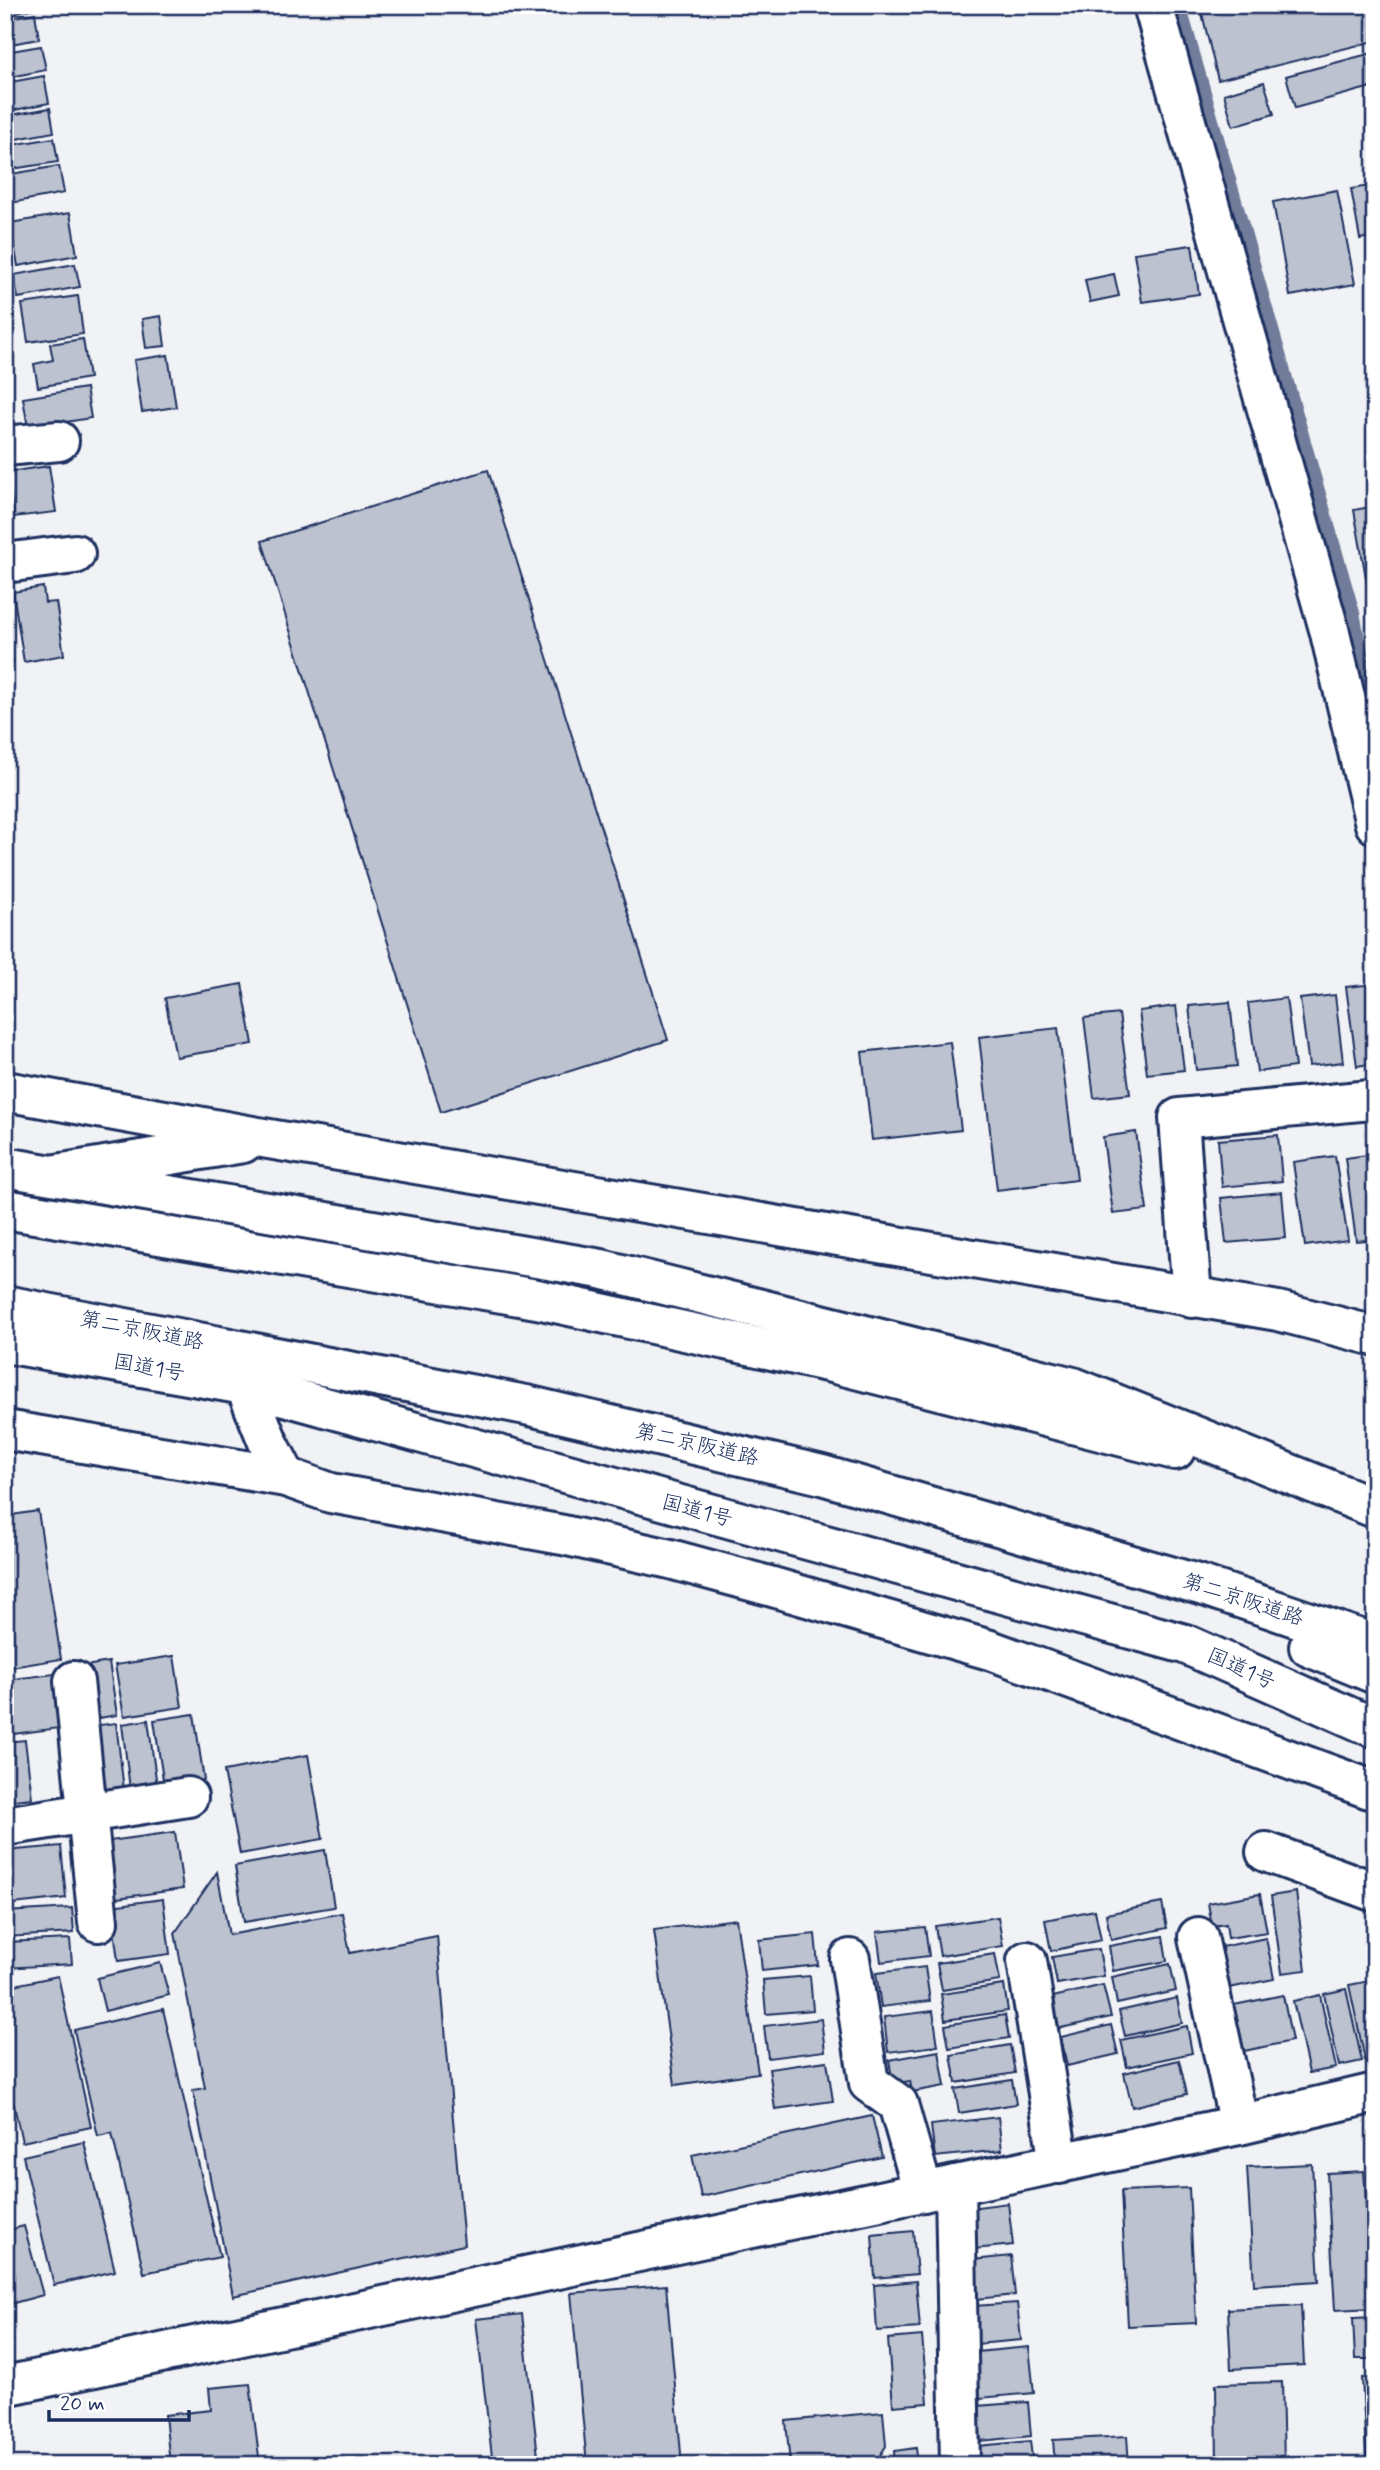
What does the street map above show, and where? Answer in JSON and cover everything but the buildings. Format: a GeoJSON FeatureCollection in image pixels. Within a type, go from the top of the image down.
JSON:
{"type":"FeatureCollection","features":[{"type":"Feature","properties":{"kind":"main road"},"geometry":{"type":"LineString","coordinates":[[1153,5],[1329,629],[1375,824]]}},
{"type":"Feature","properties":{"kind":"main road"},"geometry":{"type":"LineString","coordinates":[[5,446],[59,441]]}},
{"type":"Feature","properties":{"kind":"main road"},"geometry":{"type":"LineString","coordinates":[[5,563],[75,554]]}},
{"type":"Feature","properties":{"kind":"main road"},"geometry":{"type":"LineString","coordinates":[[5,1091],[269,1139],[1278,1311],[1375,1336]]}},
{"type":"Feature","properties":{"kind":"main road"},"geometry":{"type":"LineString","coordinates":[[1192,1298],[1179,1118],[1371,1100]]}},
{"type":"Feature","properties":{"kind":"main road"},"geometry":{"type":"LineString","coordinates":[[53,1175],[269,1139]]}},
{"type":"Feature","properties":{"kind":"main road"},"geometry":{"type":"LineString","coordinates":[[5,1167],[601,1269],[1073,1388],[1375,1509]]}},
{"type":"Feature","properties":{"kind":"main road"},"geometry":{"type":"LineString","coordinates":[[5,1209],[537,1298],[836,1363],[1236,1466],[1375,1509]]}},
{"type":"Feature","properties":{"kind":"main road","name":"第二京阪道路"},"geometry":{"type":"LineString","coordinates":[[5,1305],[526,1405],[822,1475],[1204,1586],[1375,1644]]}},
{"type":"Feature","properties":{"kind":"main road","name":"国道1号"},"geometry":{"type":"LineString","coordinates":[[5,1343],[245,1385],[1185,1644],[1375,1728]]}},
{"type":"Feature","properties":{"kind":"main road"},"geometry":{"type":"LineString","coordinates":[[245,1385],[286,1478]]}},
{"type":"Feature","properties":{"kind":"main road"},"geometry":{"type":"LineString","coordinates":[[5,1430],[286,1478],[331,1493],[563,1535],[670,1559],[990,1650],[1373,1785]]}},
{"type":"Feature","properties":{"kind":"main road"},"geometry":{"type":"LineString","coordinates":[[822,1475],[1188,1599],[1375,1674]]}},
{"type":"Feature","properties":{"kind":"main road"},"geometry":{"type":"LineString","coordinates":[[74,1681],[97,1922]]}},
{"type":"Feature","properties":{"kind":"main road"},"geometry":{"type":"LineString","coordinates":[[5,1826],[188,1797]]}},
{"type":"Feature","properties":{"kind":"main road"},"geometry":{"type":"LineString","coordinates":[[1266,1852],[1375,1892]]}},
{"type":"Feature","properties":{"kind":"main road"},"geometry":{"type":"LineString","coordinates":[[1198,1937],[1239,2125]]}},
{"type":"Feature","properties":{"kind":"main road"},"geometry":{"type":"LineString","coordinates":[[850,1959],[869,2083],[898,2104],[939,2189],[960,2465]]}},
{"type":"Feature","properties":{"kind":"main road"},"geometry":{"type":"LineString","coordinates":[[1027,1961],[1059,2164]]}},
{"type":"Feature","properties":{"kind":"main road"},"geometry":{"type":"LineString","coordinates":[[5,2386],[1059,2164],[1375,2092]]}},
{"type":"Feature","properties":{"kind":"waterway"},"geometry":{"type":"LineString","coordinates":[[1179,5],[1353,613],[1375,722]]}}]}
